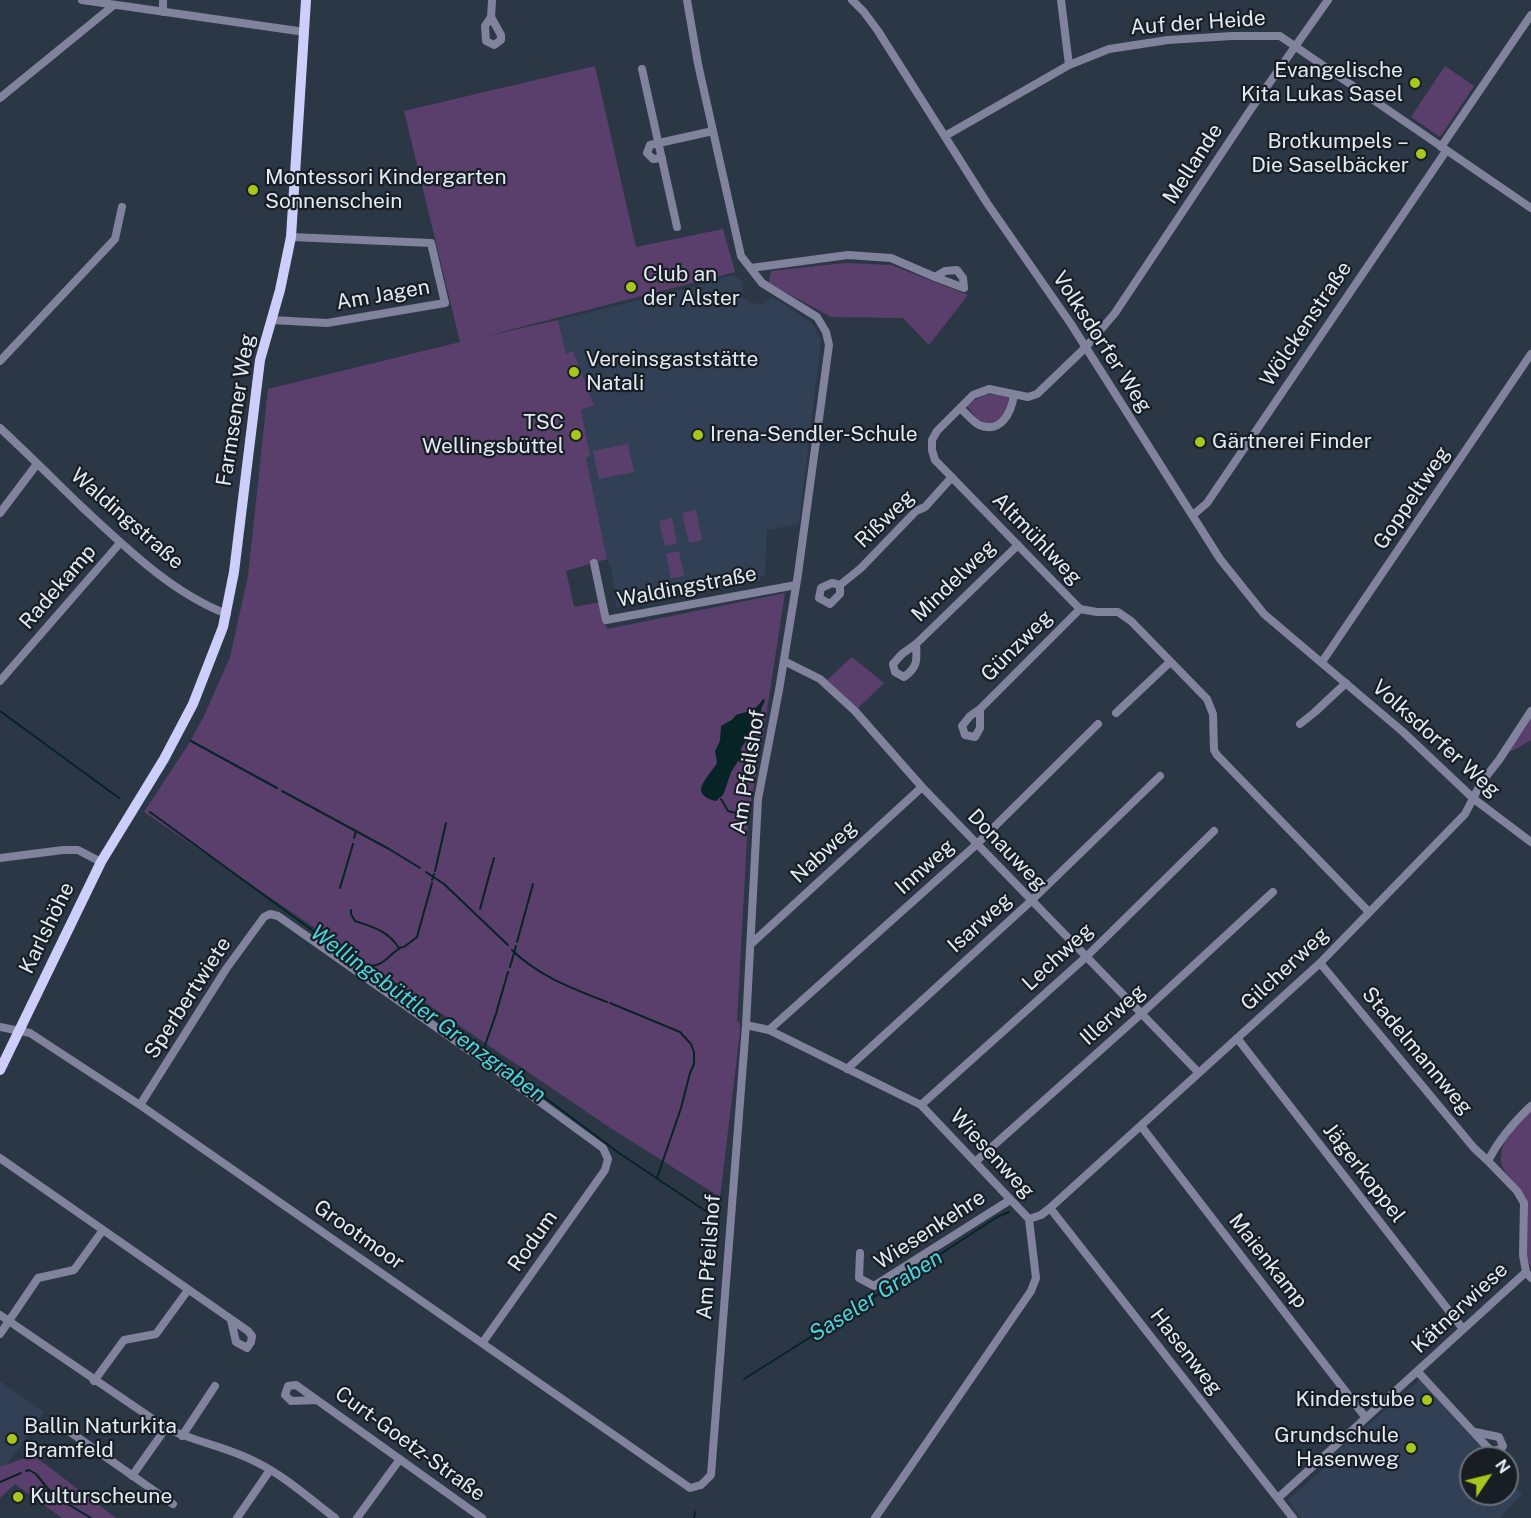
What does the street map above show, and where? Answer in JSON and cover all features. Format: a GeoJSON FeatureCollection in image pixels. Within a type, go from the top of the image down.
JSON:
{"type":"FeatureCollection","features":[{"type":"Feature","properties":{"kind":"main road","name":"Farmsener Weg"},"geometry":{"type":"LineString","coordinates":[[134,806],[164,759],[193,704],[218,643],[227,614],[257,374],[291,237],[306,0]]}},
{"type":"Feature","properties":{"kind":"main road","name":"Karlshöhe"},"geometry":{"type":"LineString","coordinates":[[0,1070],[101,862],[134,806]]}},
{"type":"Feature","properties":{"kind":"street"},"geometry":{"type":"LineString","coordinates":[[82,0],[305,32]]}},
{"type":"Feature","properties":{"kind":"street"},"geometry":{"type":"LineString","coordinates":[[163,0],[163,12]]}},
{"type":"Feature","properties":{"kind":"street"},"geometry":{"type":"LineString","coordinates":[[491,17],[492,0]]}},
{"type":"Feature","properties":{"kind":"street","name":"Am Pfeilshof"},"geometry":{"type":"LineString","coordinates":[[687,0],[741,256],[762,283],[817,317],[826,332],[829,345],[796,585],[758,799],[746,1025],[711,1475],[701,1485],[690,1488]]}},
{"type":"Feature","properties":{"kind":"street","name":"Volksdorfer Weg"},"geometry":{"type":"LineString","coordinates":[[852,0],[873,24],[987,203],[1086,347],[1220,559],[1264,614],[1417,744],[1474,799],[1531,842]]}},
{"type":"Feature","properties":{"kind":"street"},"geometry":{"type":"LineString","coordinates":[[1061,0],[1069,65]]}},
{"type":"Feature","properties":{"kind":"street","name":"Mellande"},"geometry":{"type":"LineString","coordinates":[[1086,347],[1115,313],[1251,109],[1328,0]]}},
{"type":"Feature","properties":{"kind":"street"},"geometry":{"type":"LineString","coordinates":[[0,98],[114,5]]}},
{"type":"Feature","properties":{"kind":"street","name":"Wölckenstraße"},"geometry":{"type":"LineString","coordinates":[[1193,515],[1207,503],[1531,15]]}},
{"type":"Feature","properties":{"kind":"street","name":"Auf der Heide"},"geometry":{"type":"LineString","coordinates":[[945,136],[1069,65],[1109,49],[1168,40],[1280,36],[1531,208]]}},
{"type":"Feature","properties":{"kind":"street"},"geometry":{"type":"LineString","coordinates":[[642,69],[677,227]]}},
{"type":"Feature","properties":{"kind":"street"},"geometry":{"type":"LineString","coordinates":[[662,158],[653,159],[647,153],[650,145],[713,131]]}},
{"type":"Feature","properties":{"kind":"street"},"geometry":{"type":"LineString","coordinates":[[0,361],[115,239],[122,207]]}},
{"type":"Feature","properties":{"kind":"street","name":"Am Jagen"},"geometry":{"type":"LineString","coordinates":[[271,320],[327,323],[445,303],[431,243],[291,237]]}},
{"type":"Feature","properties":{"kind":"street"},"geometry":{"type":"LineString","coordinates":[[751,268],[848,255],[891,258],[935,277]]}},
{"type":"Feature","properties":{"kind":"street","name":"Altmühlweg"},"geometry":{"type":"LineString","coordinates":[[1086,347],[1036,394],[1028,397],[989,389],[973,395],[937,431],[932,440],[935,460],[1080,609],[1118,612],[1131,621],[1207,699],[1213,714],[1214,750],[1217,755],[1369,912]]}},
{"type":"Feature","properties":{"kind":"street","name":"Goppeltweg"},"geometry":{"type":"LineString","coordinates":[[1322,662],[1531,354]]}},
{"type":"Feature","properties":{"kind":"street"},"geometry":{"type":"LineString","coordinates":[[960,408],[978,424],[994,427],[999,425],[1011,412],[1014,395]]}},
{"type":"Feature","properties":{"kind":"street","name":"Waldingstraße"},"geometry":{"type":"LineString","coordinates":[[0,428],[120,543],[154,571],[206,605],[227,614]]}},
{"type":"Feature","properties":{"kind":"street"},"geometry":{"type":"LineString","coordinates":[[0,513],[38,464]]}},
{"type":"Feature","properties":{"kind":"street","name":"Rißweg"},"geometry":{"type":"LineString","coordinates":[[840,585],[861,568],[916,511],[925,507],[952,477]]}},
{"type":"Feature","properties":{"kind":"street","name":"Radekamp"},"geometry":{"type":"LineString","coordinates":[[0,681],[120,543]]}},
{"type":"Feature","properties":{"kind":"street","name":"Mindelweg"},"geometry":{"type":"LineString","coordinates":[[916,644],[1018,545]]}},
{"type":"Feature","properties":{"kind":"street","name":"Waldingstraße"},"geometry":{"type":"LineString","coordinates":[[594,563],[606,620],[796,585]]}},
{"type":"Feature","properties":{"kind":"street","name":"Günzweg"},"geometry":{"type":"LineString","coordinates":[[980,709],[1080,609]]}},
{"type":"Feature","properties":{"kind":"street","name":"Donauweg"},"geometry":{"type":"LineString","coordinates":[[784,661],[820,679],[855,711],[922,787],[1199,1073]]}},
{"type":"Feature","properties":{"kind":"street"},"geometry":{"type":"LineString","coordinates":[[1116,713],[1170,662]]}},
{"type":"Feature","properties":{"kind":"street","name":"Volksdorfer Weg"},"geometry":{"type":"LineString","coordinates":[[1300,724],[1346,683]]}},
{"type":"Feature","properties":{"kind":"street","name":"Gilcherweg"},"geometry":{"type":"LineString","coordinates":[[1029,1219],[1041,1215],[1050,1208],[1320,963],[1466,813],[1480,783],[1499,760],[1531,711]]}},
{"type":"Feature","properties":{"kind":"street","name":"Innweg"},"geometry":{"type":"LineString","coordinates":[[769,1030],[977,844],[1098,724]]}},
{"type":"Feature","properties":{"kind":"street","name":"Isarweg"},"geometry":{"type":"LineString","coordinates":[[847,1069],[1031,901],[1160,776]]}},
{"type":"Feature","properties":{"kind":"street","name":"Nabweg"},"geometry":{"type":"LineString","coordinates":[[751,944],[922,787]]}},
{"type":"Feature","properties":{"kind":"street","name":"Lechweg"},"geometry":{"type":"LineString","coordinates":[[921,1105],[1086,957],[1214,831]]}},
{"type":"Feature","properties":{"kind":"street"},"geometry":{"type":"LineString","coordinates":[[0,858],[78,850],[101,862]]}},
{"type":"Feature","properties":{"kind":"street","name":"Illerweg"},"geometry":{"type":"LineString","coordinates":[[975,1162],[1273,892]]}},
{"type":"Feature","properties":{"kind":"street","name":"Sperbertwiete"},"geometry":{"type":"LineString","coordinates":[[140,1105],[226,969],[264,917],[270,914],[278,916],[477,1056],[603,1148],[608,1159]]}},
{"type":"Feature","properties":{"kind":"street","name":"Stadelmannweg"},"geometry":{"type":"LineString","coordinates":[[1320,963],[1467,1139],[1517,1191],[1524,1203],[1523,1255],[1528,1275]]}},
{"type":"Feature","properties":{"kind":"street","name":"Wiesenweg"},"geometry":{"type":"LineString","coordinates":[[746,1025],[769,1030],[921,1105],[1029,1219],[1036,1278],[1031,1291],[875,1518]]}},
{"type":"Feature","properties":{"kind":"street","name":"Grootmoor"},"geometry":{"type":"LineString","coordinates":[[0,1027],[30,1033],[140,1105],[690,1488]]}},
{"type":"Feature","properties":{"kind":"street","name":"Jägerkoppel"},"geometry":{"type":"LineString","coordinates":[[1237,1038],[1463,1329]]}},
{"type":"Feature","properties":{"kind":"street"},"geometry":{"type":"LineString","coordinates":[[1488,1161],[1498,1140],[1531,1106]]}},
{"type":"Feature","properties":{"kind":"street","name":"Maienkamp"},"geometry":{"type":"LineString","coordinates":[[1142,1126],[1366,1418]]}},
{"type":"Feature","properties":{"kind":"street"},"geometry":{"type":"LineString","coordinates":[[0,1158],[231,1320]]}},
{"type":"Feature","properties":{"kind":"street","name":"Rodum"},"geometry":{"type":"LineString","coordinates":[[483,1342],[605,1170],[608,1159]]}},
{"type":"Feature","properties":{"kind":"street","name":"Wiesenkehre"},"geometry":{"type":"LineString","coordinates":[[860,1253],[859,1278],[874,1286],[1010,1200]]}},
{"type":"Feature","properties":{"kind":"street","name":"Hasenweg"},"geometry":{"type":"LineString","coordinates":[[1050,1208],[1293,1518]]}},
{"type":"Feature","properties":{"kind":"street"},"geometry":{"type":"LineString","coordinates":[[0,1334],[38,1278],[74,1270],[103,1230]]}},
{"type":"Feature","properties":{"kind":"street","name":"Kätnerwiese"},"geometry":{"type":"LineString","coordinates":[[1278,1497],[1463,1329],[1528,1275]]}},
{"type":"Feature","properties":{"kind":"street"},"geometry":{"type":"LineString","coordinates":[[94,1381],[124,1340],[156,1334],[188,1290]]}},
{"type":"Feature","properties":{"kind":"street"},"geometry":{"type":"LineString","coordinates":[[0,1314],[94,1381],[166,1428],[182,1436],[246,1457],[270,1470],[335,1518]]}},
{"type":"Feature","properties":{"kind":"street","name":"Kätnerwiese"},"geometry":{"type":"LineString","coordinates":[[1418,1372],[1475,1432]]}},
{"type":"Feature","properties":{"kind":"street"},"geometry":{"type":"LineString","coordinates":[[182,1436],[215,1386]]}},
{"type":"Feature","properties":{"kind":"street","name":"Curt-Goetz-Straße"},"geometry":{"type":"LineString","coordinates":[[317,1400],[482,1518]]}},
{"type":"Feature","properties":{"kind":"street"},"geometry":{"type":"LineString","coordinates":[[60,1425],[173,1504]]}},
{"type":"Feature","properties":{"kind":"street"},"geometry":{"type":"LineString","coordinates":[[132,1476],[166,1428]]}},
{"type":"Feature","properties":{"kind":"street"},"geometry":{"type":"LineString","coordinates":[[357,1518],[400,1459]]}},
{"type":"Feature","properties":{"kind":"street"},"geometry":{"type":"LineString","coordinates":[[237,1518],[270,1470]]}},
{"type":"Feature","properties":{"kind":"shaded area"},"geometry":{"type":"Polygon","coordinates":[[[595,66],[636,247],[723,229],[735,272],[482,337],[558,320],[566,354],[573,351],[594,405],[581,410],[590,456],[586,458],[607,559],[566,571],[574,607],[601,602],[607,629],[785,593],[748,819],[737,1021],[740,1023],[740,1032],[720,1197],[609,1127],[144,812],[188,745],[204,716],[230,657],[248,576],[268,389],[460,342],[404,111],[595,66]],[[763,699],[752,710],[736,715],[725,723],[717,763],[701,790],[704,796],[712,800],[724,792],[731,772],[740,758],[741,748],[750,735],[759,728],[763,699]]]}},
{"type":"Feature","properties":{"kind":"shaded area"},"geometry":{"type":"Polygon","coordinates":[[[1445,66],[1474,86],[1440,137],[1411,117],[1445,66]]]}},
{"type":"Feature","properties":{"kind":"shaded area"},"geometry":{"type":"Polygon","coordinates":[[[846,263],[891,265],[968,295],[929,345],[903,318],[831,317],[769,283],[771,271],[846,263]]]}},
{"type":"Feature","properties":{"kind":"shaded area","name":"Irena-Sendler-Schule"},"geometry":{"type":"Polygon","coordinates":[[[733,275],[743,282],[741,296],[751,303],[763,304],[772,297],[812,323],[821,341],[799,524],[767,530],[765,575],[760,576],[760,581],[617,608],[611,568],[607,559],[586,457],[581,410],[594,404],[572,351],[566,354],[558,320],[733,275]]]}},
{"type":"Feature","properties":{"kind":"shaded area"},"geometry":{"type":"Polygon","coordinates":[[[987,394],[1009,398],[1003,415],[990,423],[978,420],[967,406],[987,394]]]}},
{"type":"Feature","properties":{"kind":"shaded area"},"geometry":{"type":"Polygon","coordinates":[[[628,444],[634,472],[599,479],[593,451],[628,444]]]}},
{"type":"Feature","properties":{"kind":"shaded area"},"geometry":{"type":"Polygon","coordinates":[[[696,510],[702,540],[689,543],[682,513],[696,510]]]}},
{"type":"Feature","properties":{"kind":"shaded area"},"geometry":{"type":"Polygon","coordinates":[[[672,518],[677,543],[665,546],[659,521],[672,518]]]}},
{"type":"Feature","properties":{"kind":"shaded area"},"geometry":{"type":"Polygon","coordinates":[[[679,551],[684,576],[671,578],[666,554],[679,551]]]}},
{"type":"Feature","properties":{"kind":"shaded area"},"geometry":{"type":"Polygon","coordinates":[[[852,657],[884,683],[858,708],[827,680],[852,657]]]}},
{"type":"Feature","properties":{"kind":"shaded area"},"geometry":{"type":"Polygon","coordinates":[[[763,699],[765,700],[761,709],[759,728],[750,735],[741,748],[740,758],[731,772],[723,795],[716,801],[707,798],[701,789],[717,763],[715,751],[720,741],[721,726],[736,715],[755,708],[763,699]]]}},
{"type":"Feature","properties":{"kind":"shaded area"},"geometry":{"type":"Polygon","coordinates":[[[1531,715],[1531,740],[1507,752],[1531,715]]]}},
{"type":"Feature","properties":{"kind":"shaded area"},"geometry":{"type":"Polygon","coordinates":[[[1531,1111],[1531,1268],[1525,1249],[1527,1216],[1525,1198],[1506,1173],[1501,1156],[1506,1139],[1531,1111]]]}},
{"type":"Feature","properties":{"kind":"shaded area","name":"Grundschule Hasenweg"},"geometry":{"type":"Polygon","coordinates":[[[1420,1380],[1479,1446],[1459,1446],[1459,1506],[1511,1506],[1500,1518],[1301,1518],[1288,1500],[1335,1458],[1333,1455],[1420,1380]]]}},
{"type":"Feature","properties":{"kind":"shaded area","name":"Ballin Naturkita Bramfeld"},"geometry":{"type":"Polygon","coordinates":[[[0,1381],[44,1412],[6,1466],[0,1467],[0,1381]]]}},
{"type":"Feature","properties":{"kind":"shaded area"},"geometry":{"type":"Polygon","coordinates":[[[33,1455],[116,1518],[62,1518],[15,1484],[0,1498],[0,1467],[33,1455]]]}},
{"type":"Feature","properties":{"kind":"waterway","name":"Wellingsbüttler Grenzgraben"},"geometry":{"type":"LineString","coordinates":[[0,711],[119,798]]}},
{"type":"Feature","properties":{"kind":"waterway"},"geometry":{"type":"LineString","coordinates":[[191,741],[277,788]]}},
{"type":"Feature","properties":{"kind":"waterway"},"geometry":{"type":"LineString","coordinates":[[282,791],[420,868]]}},
{"type":"Feature","properties":{"kind":"waterway"},"geometry":{"type":"LineString","coordinates":[[721,799],[728,811],[747,816]]}},
{"type":"Feature","properties":{"kind":"waterway","name":"Wellingsbüttler Grenzgraben"},"geometry":{"type":"LineString","coordinates":[[150,812],[619,1153],[707,1212]]}},
{"type":"Feature","properties":{"kind":"waterway"},"geometry":{"type":"LineString","coordinates":[[435,871],[446,823]]}},
{"type":"Feature","properties":{"kind":"waterway"},"geometry":{"type":"LineString","coordinates":[[354,838],[356,831]]}},
{"type":"Feature","properties":{"kind":"waterway"},"geometry":{"type":"LineString","coordinates":[[340,888],[353,844]]}},
{"type":"Feature","properties":{"kind":"waterway"},"geometry":{"type":"LineString","coordinates":[[480,909],[494,858]]}},
{"type":"Feature","properties":{"kind":"waterway"},"geometry":{"type":"LineString","coordinates":[[426,872],[444,884],[508,945]]}},
{"type":"Feature","properties":{"kind":"waterway"},"geometry":{"type":"LineString","coordinates":[[432,880],[434,874]]}},
{"type":"Feature","properties":{"kind":"waterway"},"geometry":{"type":"LineString","coordinates":[[404,947],[417,937],[432,883]]}},
{"type":"Feature","properties":{"kind":"waterway"},"geometry":{"type":"LineString","coordinates":[[517,942],[533,884]]}},
{"type":"Feature","properties":{"kind":"waterway"},"geometry":{"type":"LineString","coordinates":[[351,910],[355,921],[385,934],[399,948]]}},
{"type":"Feature","properties":{"kind":"waterway"},"geometry":{"type":"LineString","coordinates":[[510,967],[516,946]]}},
{"type":"Feature","properties":{"kind":"waterway"},"geometry":{"type":"LineString","coordinates":[[368,971],[370,966],[383,962],[402,947]]}},
{"type":"Feature","properties":{"kind":"waterway"},"geometry":{"type":"LineString","coordinates":[[512,950],[545,974],[569,987],[607,1002]]}},
{"type":"Feature","properties":{"kind":"waterway"},"geometry":{"type":"LineString","coordinates":[[497,1010],[508,972]]}},
{"type":"Feature","properties":{"kind":"waterway"},"geometry":{"type":"LineString","coordinates":[[610,1003],[680,1032],[691,1044],[694,1052],[694,1064],[657,1178]]}},
{"type":"Feature","properties":{"kind":"waterway"},"geometry":{"type":"LineString","coordinates":[[483,1051],[497,1011]]}},
{"type":"Feature","properties":{"kind":"waterway","name":"Saseler Graben"},"geometry":{"type":"LineString","coordinates":[[744,1379],[997,1217],[1009,1212]]}},
{"type":"Feature","properties":{"kind":"waterway"},"geometry":{"type":"LineString","coordinates":[[26,1471],[29,1470],[36,1474],[53,1495],[91,1518]]}},
{"type":"Feature","properties":{"kind":"waterway"},"geometry":{"type":"LineString","coordinates":[[0,1482],[21,1473]]}},
{"type":"Feature","properties":{"kind":"waterway"},"geometry":{"type":"LineString","coordinates":[[694,1518],[695,1512]]}},
{"type":"Feature","properties":{"kind":"place","name":"Evangelische Kita Lukas Sasel"},"geometry":{"type":"Point","coordinates":[1415,83]}},
{"type":"Feature","properties":{"kind":"place","name":"Brotkumpels – Die Saselbäcker"},"geometry":{"type":"Point","coordinates":[1421,154]}},
{"type":"Feature","properties":{"kind":"place","name":"Montessori Kindergarten Sonnenschein"},"geometry":{"type":"Point","coordinates":[253,190]}},
{"type":"Feature","properties":{"kind":"place","name":"Club an der Alster"},"geometry":{"type":"Point","coordinates":[631,287]}},
{"type":"Feature","properties":{"kind":"place","name":"Vereinsgaststätte Natali"},"geometry":{"type":"Point","coordinates":[574,372]}},
{"type":"Feature","properties":{"kind":"place","name":"TSC Wellingsbüttel"},"geometry":{"type":"Point","coordinates":[576,435]}},
{"type":"Feature","properties":{"kind":"place","name":"Irena-Sendler-Schule"},"geometry":{"type":"Point","coordinates":[698,435]}},
{"type":"Feature","properties":{"kind":"place","name":"Gärtnerei Finder"},"geometry":{"type":"Point","coordinates":[1200,442]}},
{"type":"Feature","properties":{"kind":"place","name":"Kinderstube"},"geometry":{"type":"Point","coordinates":[1427,1400]}},
{"type":"Feature","properties":{"kind":"place","name":"Ballin Naturkita Bramfeld"},"geometry":{"type":"Point","coordinates":[12,1439]}},
{"type":"Feature","properties":{"kind":"place","name":"Grundschule Hasenweg"},"geometry":{"type":"Point","coordinates":[1411,1448]}},
{"type":"Feature","properties":{"kind":"place","name":"Kulturscheune"},"geometry":{"type":"Point","coordinates":[18,1497]}}]}
